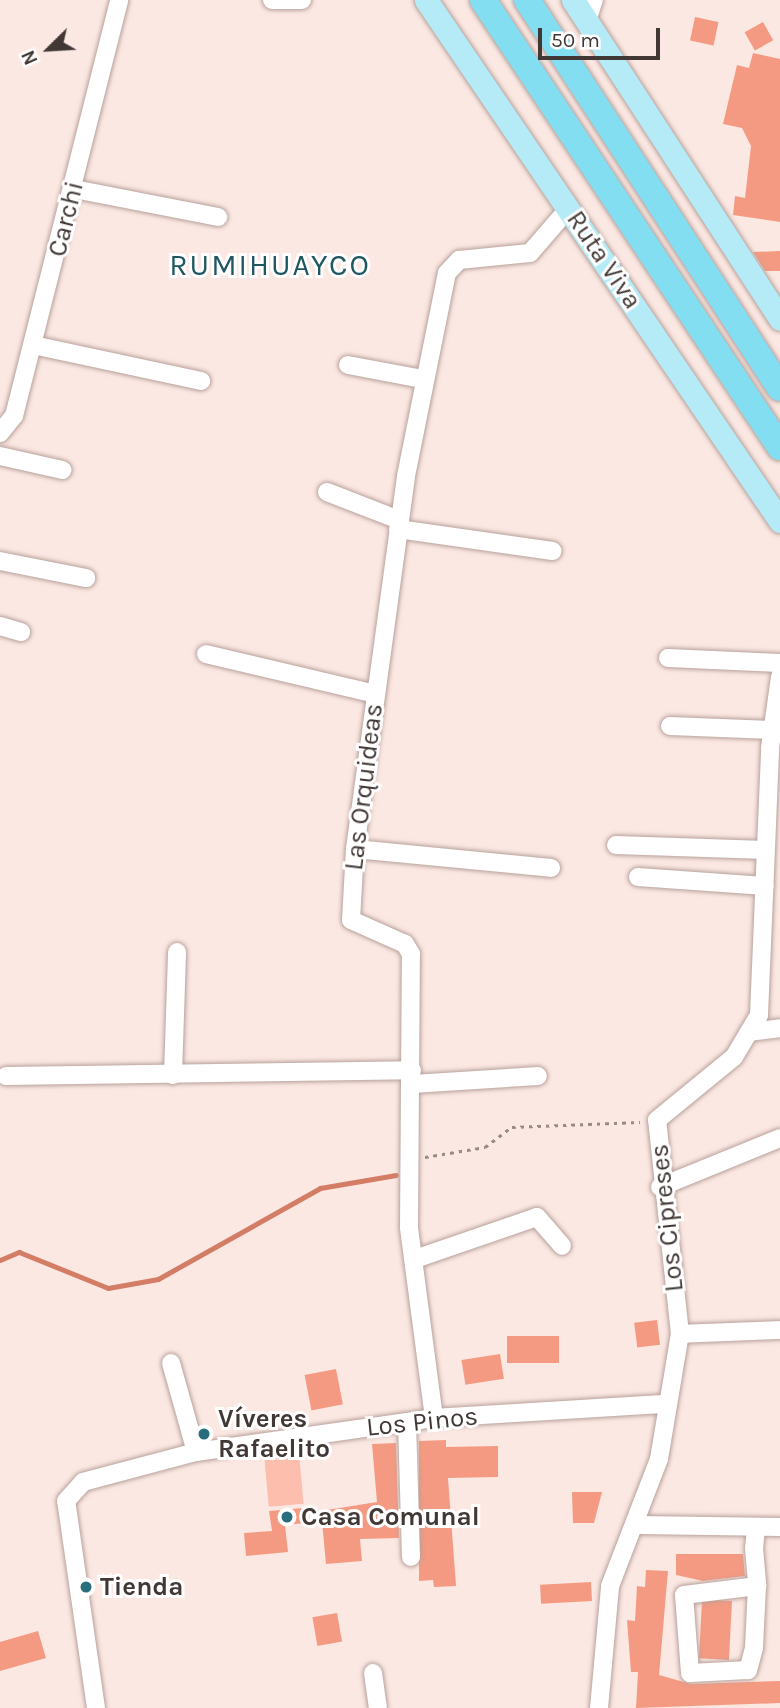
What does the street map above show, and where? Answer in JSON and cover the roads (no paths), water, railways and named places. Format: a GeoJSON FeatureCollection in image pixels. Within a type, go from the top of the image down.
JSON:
{"type":"FeatureCollection","features":[{"type":"Feature","properties":{"kind":"highway","name":"Ruta Viva"},"geometry":{"type":"LineString","coordinates":[[483,0],[780,447]]}},
{"type":"Feature","properties":{"kind":"highway"},"geometry":{"type":"LineString","coordinates":[[527,0],[780,388]]}},
{"type":"Feature","properties":{"kind":"main road","name":"Ruta Viva"},"geometry":{"type":"LineString","coordinates":[[426,0],[780,521]]}},
{"type":"Feature","properties":{"kind":"main road"},"geometry":{"type":"LineString","coordinates":[[573,0],[590,10],[780,319]]}},
{"type":"Feature","properties":{"kind":"street","name":"Carchi"},"geometry":{"type":"LineString","coordinates":[[0,433],[14,416],[75,189],[119,0]]}},
{"type":"Feature","properties":{"kind":"street"},"geometry":{"type":"LineString","coordinates":[[272,0],[302,0]]}},
{"type":"Feature","properties":{"kind":"street"},"geometry":{"type":"LineString","coordinates":[[75,189],[218,217]]}},
{"type":"Feature","properties":{"kind":"street","name":"Las Orquideas"},"geometry":{"type":"LineString","coordinates":[[435,1418],[415,1259],[409,1157],[412,1077],[411,954],[405,944],[351,920],[355,849],[398,524],[422,379],[451,265],[530,253],[569,208]]}},
{"type":"Feature","properties":{"kind":"street"},"geometry":{"type":"LineString","coordinates":[[33,345],[201,381]]}},
{"type":"Feature","properties":{"kind":"street"},"geometry":{"type":"LineString","coordinates":[[348,365],[422,379]]}},
{"type":"Feature","properties":{"kind":"street"},"geometry":{"type":"LineString","coordinates":[[0,456],[62,470]]}},
{"type":"Feature","properties":{"kind":"street"},"geometry":{"type":"LineString","coordinates":[[327,492],[398,524],[552,551]]}},
{"type":"Feature","properties":{"kind":"street"},"geometry":{"type":"LineString","coordinates":[[0,561],[86,578]]}},
{"type":"Feature","properties":{"kind":"street"},"geometry":{"type":"LineString","coordinates":[[0,626],[21,632]]}},
{"type":"Feature","properties":{"kind":"street"},"geometry":{"type":"LineString","coordinates":[[206,653],[375,694]]}},
{"type":"Feature","properties":{"kind":"street"},"geometry":{"type":"LineString","coordinates":[[668,657],[780,663]]}},
{"type":"Feature","properties":{"kind":"street","name":"Los Cipreses"},"geometry":{"type":"LineString","coordinates":[[600,1708],[610,1586],[637,1525],[659,1459],[666,1404],[680,1334],[660,1187],[657,1120],[734,1056],[759,1015],[772,730],[780,677]]}},
{"type":"Feature","properties":{"kind":"street"},"geometry":{"type":"LineString","coordinates":[[670,726],[772,730]]}},
{"type":"Feature","properties":{"kind":"street"},"geometry":{"type":"LineString","coordinates":[[616,845],[766,850]]}},
{"type":"Feature","properties":{"kind":"street"},"geometry":{"type":"LineString","coordinates":[[355,849],[520,870],[551,868]]}},
{"type":"Feature","properties":{"kind":"street"},"geometry":{"type":"LineString","coordinates":[[638,877],[765,886]]}},
{"type":"Feature","properties":{"kind":"street"},"geometry":{"type":"LineString","coordinates":[[173,1075],[177,952]]}},
{"type":"Feature","properties":{"kind":"street"},"geometry":{"type":"LineString","coordinates":[[749,1032],[780,1028]]}},
{"type":"Feature","properties":{"kind":"street"},"geometry":{"type":"LineString","coordinates":[[6,1076],[538,1076]]}},
{"type":"Feature","properties":{"kind":"street"},"geometry":{"type":"LineString","coordinates":[[660,1187],[780,1138]]}},
{"type":"Feature","properties":{"kind":"street"},"geometry":{"type":"LineString","coordinates":[[415,1259],[537,1217],[562,1246]]}},
{"type":"Feature","properties":{"kind":"street"},"geometry":{"type":"LineString","coordinates":[[680,1334],[780,1330]]}},
{"type":"Feature","properties":{"kind":"street"},"geometry":{"type":"LineString","coordinates":[[171,1363],[196,1452]]}},
{"type":"Feature","properties":{"kind":"street","name":"Los Pinos"},"geometry":{"type":"LineString","coordinates":[[96,1708],[66,1501],[71,1489],[196,1452],[435,1418],[666,1404]]}},
{"type":"Feature","properties":{"kind":"street"},"geometry":{"type":"LineString","coordinates":[[407,1422],[411,1557]]}},
{"type":"Feature","properties":{"kind":"street"},"geometry":{"type":"LineString","coordinates":[[637,1525],[780,1527]]}},
{"type":"Feature","properties":{"kind":"street"},"geometry":{"type":"LineString","coordinates":[[756,1527],[757,1586],[748,1670],[690,1674],[684,1595],[757,1586]]}},
{"type":"Feature","properties":{"kind":"street"},"geometry":{"type":"LineString","coordinates":[[373,1673],[378,1708]]}},
{"type":"Feature","properties":{"kind":"waterway"},"geometry":{"type":"LineString","coordinates":[[0,1260],[19,1252],[108,1288],[158,1279],[320,1188],[396,1175]]}},
{"type":"Feature","properties":{"kind":"place","name":"Víveres Rafaelito"},"geometry":{"type":"Point","coordinates":[204,1434]}},
{"type":"Feature","properties":{"kind":"place","name":"Casa Comunal"},"geometry":{"type":"Point","coordinates":[287,1517]}},
{"type":"Feature","properties":{"kind":"place","name":"Tienda"},"geometry":{"type":"Point","coordinates":[86,1587]}},
{"type":"Feature","properties":{"kind":"district","name":"RUMIHUAYCO"},"geometry":{"type":"Point","coordinates":[270,265]}}]}
